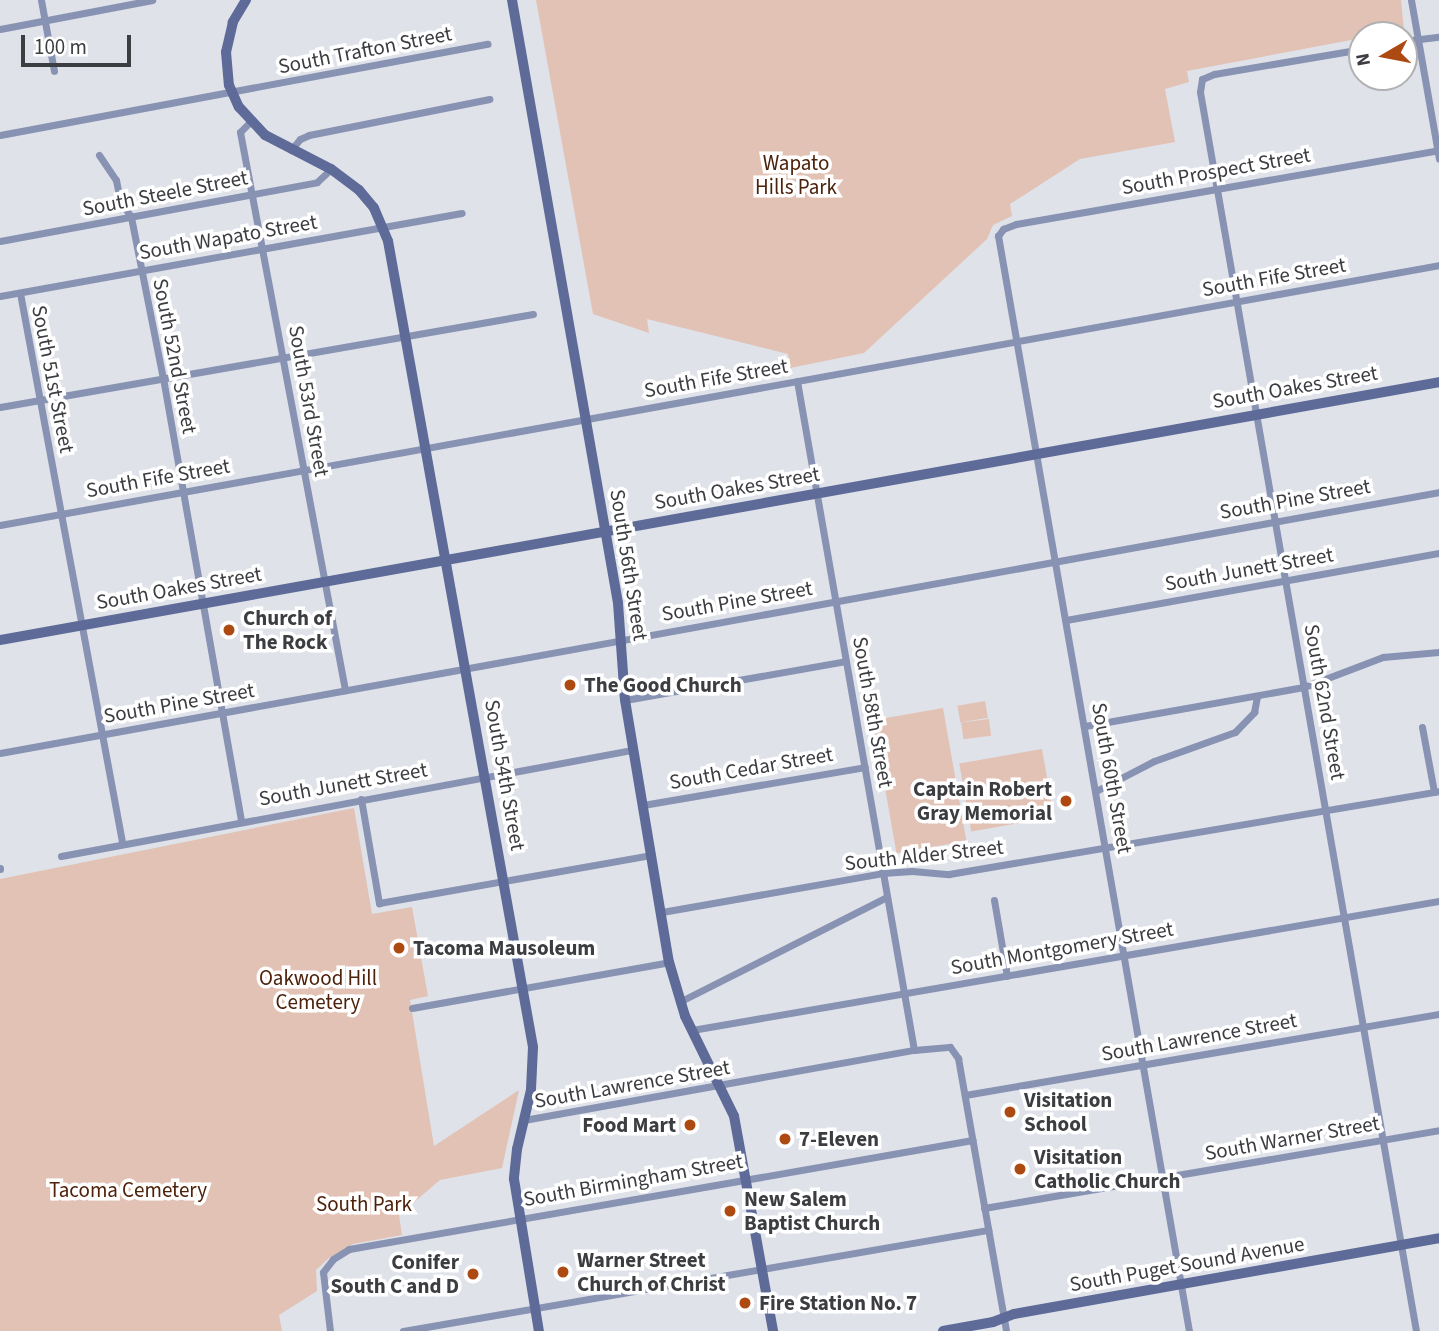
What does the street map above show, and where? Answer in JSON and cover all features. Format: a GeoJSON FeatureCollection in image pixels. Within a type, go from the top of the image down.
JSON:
{"type":"FeatureCollection","features":[{"type":"Feature","properties":{"kind":"street"},"geometry":{"type":"LineString","coordinates":[[41,0],[54,71]]}},
{"type":"Feature","properties":{"kind":"street"},"geometry":{"type":"LineString","coordinates":[[0,29],[152,0]]}},
{"type":"Feature","properties":{"kind":"street"},"geometry":{"type":"LineString","coordinates":[[246,0],[227,40],[226,69],[232,94],[250,122]]}},
{"type":"Feature","properties":{"kind":"street","name":"South 56th Street"},"geometry":{"type":"LineString","coordinates":[[512,0],[605,531],[622,640],[625,700],[632,750],[669,962],[679,1002],[734,1116],[773,1331]]}},
{"type":"Feature","properties":{"kind":"street"},"geometry":{"type":"LineString","coordinates":[[1411,0],[1414,21]]}},
{"type":"Feature","properties":{"kind":"street"},"geometry":{"type":"LineString","coordinates":[[1418,39],[1439,37]]}},
{"type":"Feature","properties":{"kind":"street","name":"South Trafton Street"},"geometry":{"type":"LineString","coordinates":[[0,135],[232,94],[488,44]]}},
{"type":"Feature","properties":{"kind":"street"},"geometry":{"type":"LineString","coordinates":[[1418,44],[1439,153]]}},
{"type":"Feature","properties":{"kind":"street","name":"South 62nd Street"},"geometry":{"type":"LineString","coordinates":[[1348,52],[1202,79],[1200,92],[1416,1331]]}},
{"type":"Feature","properties":{"kind":"street"},"geometry":{"type":"LineString","coordinates":[[291,151],[307,135],[489,99]]}},
{"type":"Feature","properties":{"kind":"street","name":"South 54th Street"},"geometry":{"type":"LineString","coordinates":[[250,122],[291,151],[331,169],[367,198],[384,227],[466,668],[523,989],[534,1067],[514,1171],[519,1218],[539,1331]]}},
{"type":"Feature","properties":{"kind":"street","name":"South 53rd Street"},"geometry":{"type":"LineString","coordinates":[[250,122],[240,132],[345,690]]}},
{"type":"Feature","properties":{"kind":"street","name":"South Prospect Street"},"geometry":{"type":"LineString","coordinates":[[1000,231],[1016,224],[1217,188],[1439,153]]}},
{"type":"Feature","properties":{"kind":"street","name":"South 52nd Street"},"geometry":{"type":"LineString","coordinates":[[99,155],[116,180],[120,201],[131,218],[163,378],[241,821]]}},
{"type":"Feature","properties":{"kind":"street","name":"South Steele Street"},"geometry":{"type":"LineString","coordinates":[[0,241],[317,182],[331,169]]}},
{"type":"Feature","properties":{"kind":"street","name":"South Wapato Street"},"geometry":{"type":"LineString","coordinates":[[0,296],[462,213]]}},
{"type":"Feature","properties":{"kind":"street","name":"South 60th Street"},"geometry":{"type":"LineString","coordinates":[[1000,231],[998,241],[1189,1331]]}},
{"type":"Feature","properties":{"kind":"street","name":"South Fife Street"},"geometry":{"type":"LineString","coordinates":[[0,525],[1439,265]]}},
{"type":"Feature","properties":{"kind":"street","name":"South 51st Street"},"geometry":{"type":"LineString","coordinates":[[20,293],[122,842]]}},
{"type":"Feature","properties":{"kind":"street"},"geometry":{"type":"LineString","coordinates":[[0,407],[533,314]]}},
{"type":"Feature","properties":{"kind":"street","name":"South 58th Street"},"geometry":{"type":"LineString","coordinates":[[797,381],[914,1050]]}},
{"type":"Feature","properties":{"kind":"street","name":"South Oakes Street"},"geometry":{"type":"LineString","coordinates":[[0,640],[1037,454],[1256,412],[1439,382]]}},
{"type":"Feature","properties":{"kind":"street","name":"South Pine Street"},"geometry":{"type":"LineString","coordinates":[[0,753],[1439,492]]}},
{"type":"Feature","properties":{"kind":"street","name":"South Junett Street"},"geometry":{"type":"LineString","coordinates":[[1066,620],[1439,553]]}},
{"type":"Feature","properties":{"kind":"street"},"geometry":{"type":"LineString","coordinates":[[1085,726],[1304,687],[1383,657],[1439,652]]}},
{"type":"Feature","properties":{"kind":"street"},"geometry":{"type":"LineString","coordinates":[[625,700],[846,661]]}},
{"type":"Feature","properties":{"kind":"street"},"geometry":{"type":"LineString","coordinates":[[1096,790],[1154,761],[1235,732],[1254,712],[1257,696]]}},
{"type":"Feature","properties":{"kind":"street"},"geometry":{"type":"LineString","coordinates":[[1422,727],[1436,792]]}},
{"type":"Feature","properties":{"kind":"street","name":"South Junett Street"},"geometry":{"type":"LineString","coordinates":[[61,856],[122,842],[632,750]]}},
{"type":"Feature","properties":{"kind":"street","name":"South Cedar Street"},"geometry":{"type":"LineString","coordinates":[[643,804],[865,766]]}},
{"type":"Feature","properties":{"kind":"street","name":"South Alder Street"},"geometry":{"type":"LineString","coordinates":[[662,912],[883,873],[912,871],[949,874],[1436,792]]}},
{"type":"Feature","properties":{"kind":"street"},"geometry":{"type":"LineString","coordinates":[[361,799],[379,903],[652,855]]}},
{"type":"Feature","properties":{"kind":"street"},"geometry":{"type":"LineString","coordinates":[[679,1002],[887,897]]}},
{"type":"Feature","properties":{"kind":"street"},"geometry":{"type":"LineString","coordinates":[[994,900],[1007,976]]}},
{"type":"Feature","properties":{"kind":"street","name":"South Montgomery Street"},"geometry":{"type":"LineString","coordinates":[[692,1030],[1439,901]]}},
{"type":"Feature","properties":{"kind":"street"},"geometry":{"type":"LineString","coordinates":[[412,1008],[669,962]]}},
{"type":"Feature","properties":{"kind":"street","name":"South Lawrence Street"},"geometry":{"type":"LineString","coordinates":[[524,1121],[940,1046],[952,1048],[958,1058],[965,1095],[1439,1014]]}},
{"type":"Feature","properties":{"kind":"street"},"geometry":{"type":"LineString","coordinates":[[965,1095],[1006,1331]]}},
{"type":"Feature","properties":{"kind":"street","name":"South Warner Street"},"geometry":{"type":"LineString","coordinates":[[985,1208],[1439,1130]]}},
{"type":"Feature","properties":{"kind":"street","name":"South Birmingham Street"},"geometry":{"type":"LineString","coordinates":[[330,1331],[322,1285],[325,1267],[349,1249],[973,1140]]}},
{"type":"Feature","properties":{"kind":"street"},"geometry":{"type":"LineString","coordinates":[[402,1331],[988,1230]]}},
{"type":"Feature","properties":{"kind":"street","name":"South Puget Sound Avenue"},"geometry":{"type":"LineString","coordinates":[[943,1331],[1004,1317],[1439,1238]]}},
{"type":"Feature","properties":{"kind":"green space","name":"Wapato Hills Park"},"geometry":{"type":"Polygon","coordinates":[[[536,0],[1401,0],[1403,21],[1348,21],[1348,41],[1187,71],[1189,82],[1165,89],[1175,142],[1080,159],[1010,204],[1012,216],[993,225],[987,239],[864,353],[790,368],[788,354],[647,319],[649,333],[593,314],[536,0]]]}},
{"type":"Feature","properties":{"kind":"green space"},"geometry":{"type":"Polygon","coordinates":[[[985,701],[988,718],[960,723],[957,706],[985,701]]]}},
{"type":"Feature","properties":{"kind":"green space"},"geometry":{"type":"Polygon","coordinates":[[[943,708],[966,841],[897,853],[873,720],[943,708]]]}},
{"type":"Feature","properties":{"kind":"green space"},"geometry":{"type":"Polygon","coordinates":[[[989,719],[991,736],[963,739],[961,722],[989,719]]]}},
{"type":"Feature","properties":{"kind":"green space"},"geometry":{"type":"Polygon","coordinates":[[[1042,749],[1054,817],[971,832],[959,764],[1042,749]]]}},
{"type":"Feature","properties":{"kind":"green space"},"geometry":{"type":"Polygon","coordinates":[[[354,808],[372,914],[412,907],[428,996],[410,1000],[434,1146],[519,1090],[502,1168],[440,1180],[399,1215],[402,1235],[353,1244],[329,1258],[316,1270],[317,1291],[279,1315],[282,1331],[0,1331],[0,879],[354,808]]]}},
{"type":"Feature","properties":{"kind":"place","name":"Church of The Rock"},"geometry":{"type":"Point","coordinates":[229,630]}},
{"type":"Feature","properties":{"kind":"place","name":"The Good Church"},"geometry":{"type":"Point","coordinates":[570,685]}},
{"type":"Feature","properties":{"kind":"place","name":"Captain Robert Gray Memorial"},"geometry":{"type":"Point","coordinates":[1066,801]}},
{"type":"Feature","properties":{"kind":"place","name":"Tacoma Mausoleum"},"geometry":{"type":"Point","coordinates":[399,948]}},
{"type":"Feature","properties":{"kind":"place","name":"Visitation School"},"geometry":{"type":"Point","coordinates":[1010,1112]}},
{"type":"Feature","properties":{"kind":"place","name":"Food Mart"},"geometry":{"type":"Point","coordinates":[690,1125]}},
{"type":"Feature","properties":{"kind":"place","name":"7-Eleven"},"geometry":{"type":"Point","coordinates":[785,1139]}},
{"type":"Feature","properties":{"kind":"place","name":"Visitation Catholic Church"},"geometry":{"type":"Point","coordinates":[1020,1169]}},
{"type":"Feature","properties":{"kind":"place","name":"New Salem Baptist Church"},"geometry":{"type":"Point","coordinates":[730,1211]}},
{"type":"Feature","properties":{"kind":"place","name":"Warner Street Church of Christ"},"geometry":{"type":"Point","coordinates":[563,1272]}},
{"type":"Feature","properties":{"kind":"place","name":"Conifer South C and D"},"geometry":{"type":"Point","coordinates":[473,1274]}},
{"type":"Feature","properties":{"kind":"place","name":"Fire Station No. 7"},"geometry":{"type":"Point","coordinates":[745,1303]}},
{"type":"Feature","properties":{"kind":"park label","name":"Oakwood Hill Cemetery"},"geometry":{"type":"Point","coordinates":[318,990]}},
{"type":"Feature","properties":{"kind":"park label","name":"Tacoma Cemetery"},"geometry":{"type":"Point","coordinates":[128,1190]}},
{"type":"Feature","properties":{"kind":"park label","name":"South Park"},"geometry":{"type":"Point","coordinates":[364,1204]}}]}
